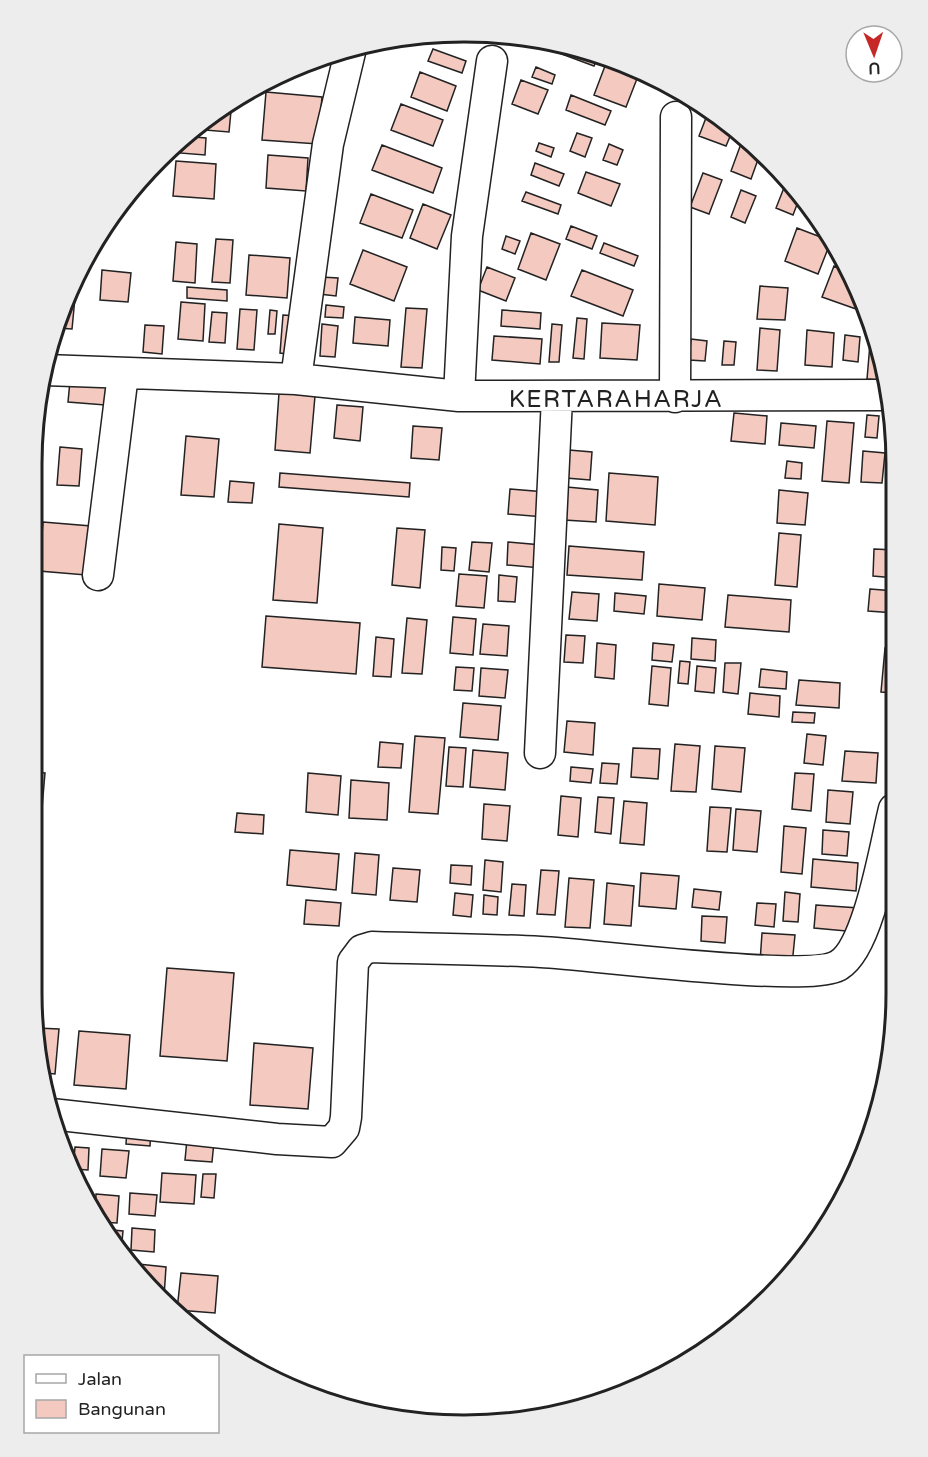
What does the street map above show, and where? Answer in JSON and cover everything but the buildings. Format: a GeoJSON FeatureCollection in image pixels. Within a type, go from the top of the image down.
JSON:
{"type":"FeatureCollection","features":[{"type":"Feature","properties":{"kind":"street"},"geometry":{"type":"LineString","coordinates":[[296,379],[328,144],[349,58]]}},
{"type":"Feature","properties":{"kind":"street"},"geometry":{"type":"LineString","coordinates":[[459,396],[467,236],[492,61]]}},
{"type":"Feature","properties":{"kind":"street"},"geometry":{"type":"LineString","coordinates":[[675,397],[676,117]]}},
{"type":"Feature","properties":{"kind":"street"},"geometry":{"type":"LineString","coordinates":[[53,370],[296,379],[459,396],[557,398],[880,395]]}},
{"type":"Feature","properties":{"kind":"street"},"geometry":{"type":"LineString","coordinates":[[98,574],[123,374]]}},
{"type":"Feature","properties":{"kind":"street"},"geometry":{"type":"LineString","coordinates":[[540,753],[557,398]]}},
{"type":"Feature","properties":{"kind":"street"},"geometry":{"type":"LineString","coordinates":[[60,1115],[277,1139],[332,1142],[340,1135],[346,1117],[353,962],[362,950],[372,947],[541,952],[755,970],[821,972],[839,966],[854,952],[863,932],[886,841]]}},
{"type":"Feature","properties":{"kind":"district","name":"KERTARAHARJA"},"geometry":{"type":"Point","coordinates":[616,399]}}]}
